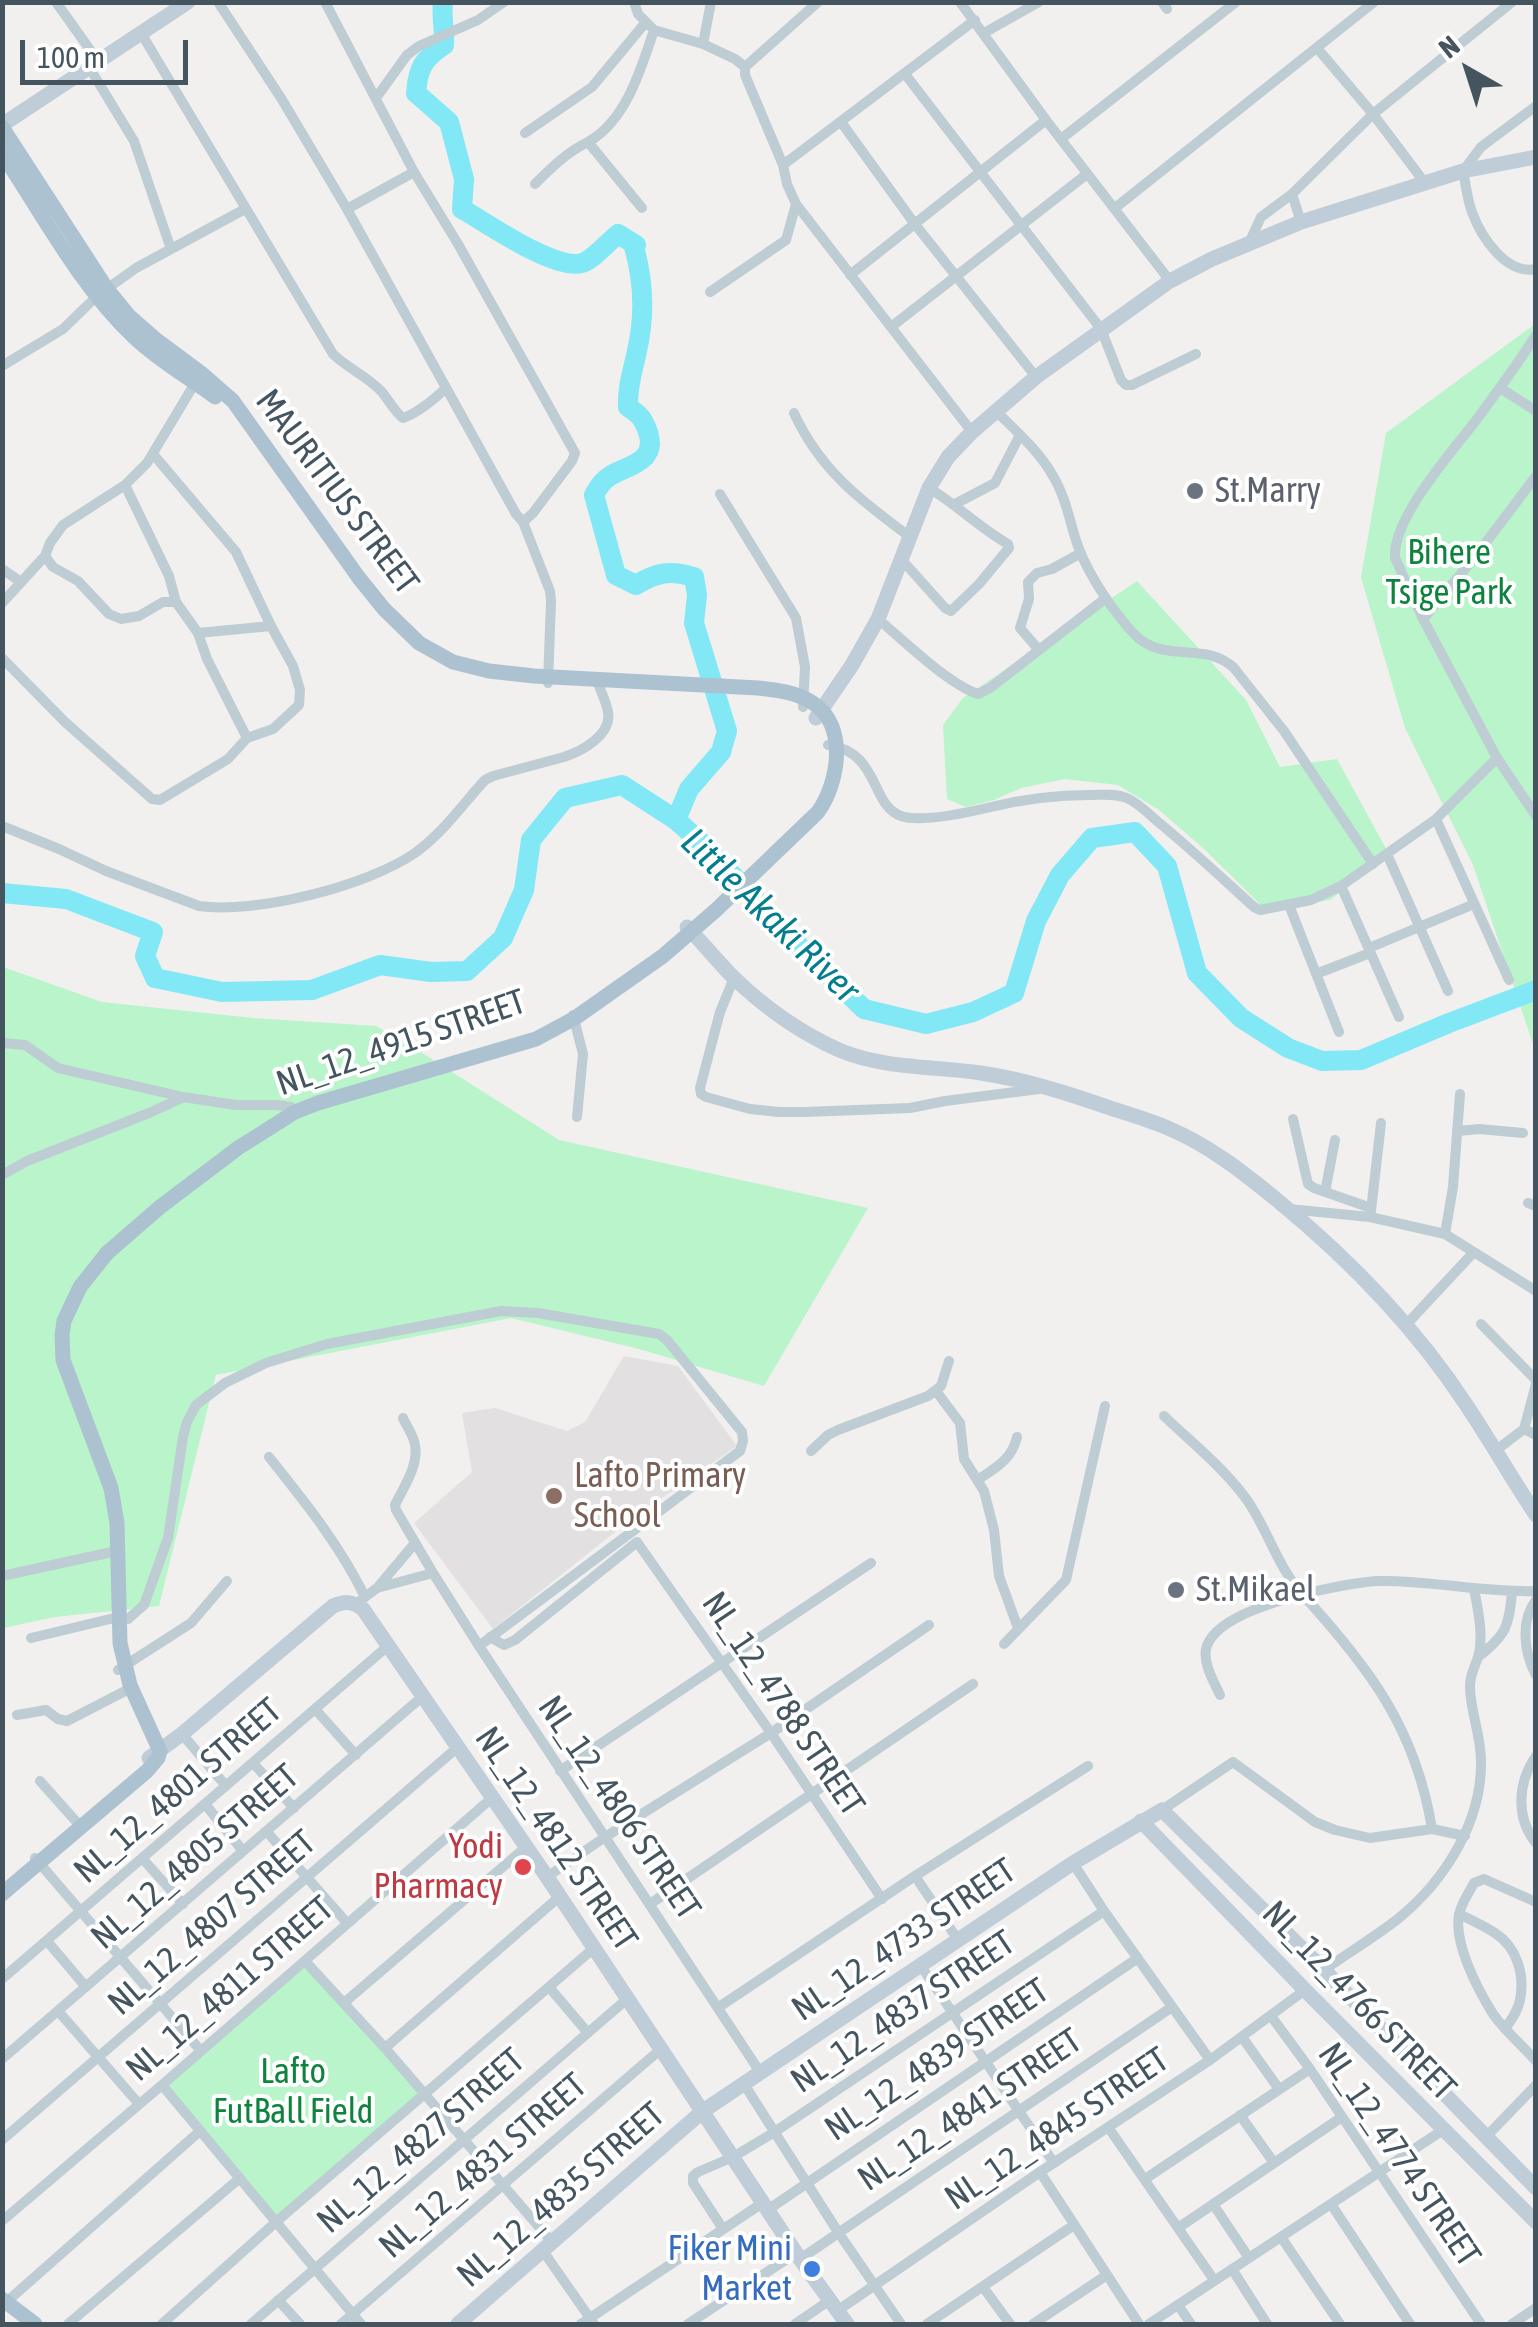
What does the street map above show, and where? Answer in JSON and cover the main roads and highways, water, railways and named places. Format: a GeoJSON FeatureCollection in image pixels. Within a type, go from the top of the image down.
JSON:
{"type":"FeatureCollection","features":[{"type":"Feature","properties":{"kind":"main road","name":"MAURITIUS STREET"},"geometry":{"type":"LineString","coordinates":[[2,126],[102,292]]}},
{"type":"Feature","properties":{"kind":"main road","name":"MAURITIUS STREET"},"geometry":{"type":"LineString","coordinates":[[2,153],[102,292],[198,378],[241,410],[358,578],[408,634],[443,657],[490,671],[548,680],[778,698],[812,708],[832,746]]}},
{"type":"Feature","properties":{"kind":"main road","name":"NL_12_4915 STREET"},"geometry":{"type":"LineString","coordinates":[[114,1619],[118,1524],[115,1506],[62,1351],[64,1321],[93,1269],[175,1195],[295,1112],[548,1034],[689,929],[761,862],[821,794],[832,746]]}},
{"type":"Feature","properties":{"kind":"main road","name":"NL_12_4915 STREET"},"geometry":{"type":"LineString","coordinates":[[37,1860],[154,1755],[145,1744],[121,1669],[106,1489],[56,1360],[55,1336],[64,1304],[86,1268],[131,1223],[208,1161],[291,1107],[316,1096],[534,1032],[573,1015]]}},
{"type":"Feature","properties":{"kind":"main road"},"geometry":{"type":"LineString","coordinates":[[2,1884],[37,1860]]}},
{"type":"Feature","properties":{"kind":"main road"},"geometry":{"type":"LineString","coordinates":[[2,1894],[37,1860]]}},
{"type":"Feature","properties":{"kind":"main road"},"geometry":{"type":"LineString","coordinates":[[3,2303],[24,2324]]}},
{"type":"Feature","properties":{"kind":"main road"},"geometry":{"type":"LineString","coordinates":[[3,2303],[35,2324]]}},
{"type":"Feature","properties":{"kind":"waterway"},"geometry":{"type":"LineString","coordinates":[[443,2],[444,45],[423,65],[416,93],[449,122],[464,179],[462,209],[539,253],[570,264],[587,261],[618,234],[636,245],[642,312],[628,407],[644,423],[649,450],[640,461],[605,480],[594,495],[616,575],[636,585],[664,574],[694,577],[694,623],[727,731],[721,752],[689,789],[676,820]]}},
{"type":"Feature","properties":{"kind":"waterway","name":"Little Akaki River"},"geometry":{"type":"LineString","coordinates":[[2,893],[66,899],[153,932],[145,956],[155,978],[222,992],[312,990],[380,965],[431,972],[467,971],[503,938],[524,890],[531,840],[565,798],[622,785],[676,820],[706,847],[864,1009],[926,1024],[973,1012],[1014,993],[1036,921],[1060,875],[1092,838],[1135,832],[1167,866],[1197,973],[1241,1018],[1288,1048],[1322,1061],[1361,1060],[1536,990]]}},
{"type":"Feature","properties":{"kind":"place","name":"St.Marry"},"geometry":{"type":"Point","coordinates":[1195,491]}},
{"type":"Feature","properties":{"kind":"place","name":"Lafto Primary School"},"geometry":{"type":"Point","coordinates":[554,1496]}},
{"type":"Feature","properties":{"kind":"place","name":"St.Mikael"},"geometry":{"type":"Point","coordinates":[1176,1590]}},
{"type":"Feature","properties":{"kind":"place","name":"Yodi Pharmacy"},"geometry":{"type":"Point","coordinates":[523,1867]}},
{"type":"Feature","properties":{"kind":"place","name":"Fiker Mini Market"},"geometry":{"type":"Point","coordinates":[812,2269]}},
{"type":"Feature","properties":{"kind":"park label","name":"Bihere Tsige Park"},"geometry":{"type":"Point","coordinates":[1449,573]}},
{"type":"Feature","properties":{"kind":"park label","name":"Lafto FutBall Field"},"geometry":{"type":"Point","coordinates":[293,2092]}}]}
